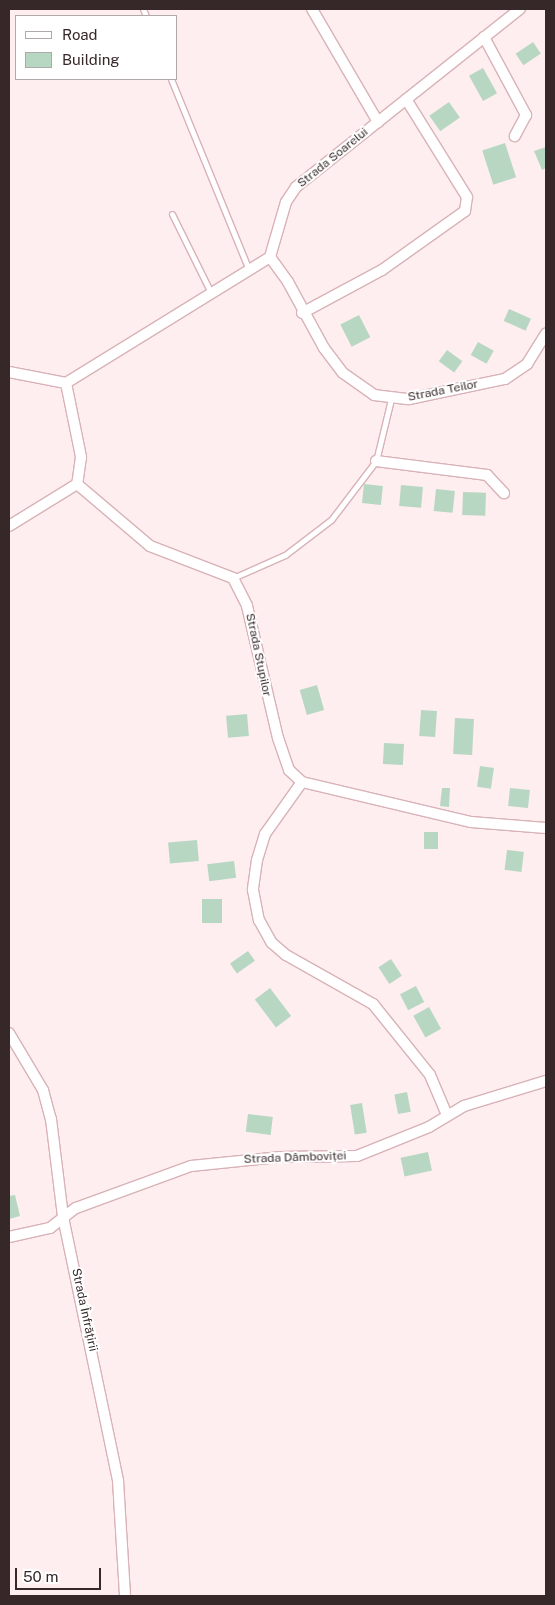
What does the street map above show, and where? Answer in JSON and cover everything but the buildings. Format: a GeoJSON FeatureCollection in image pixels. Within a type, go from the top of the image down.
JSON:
{"type":"FeatureCollection","features":[{"type":"Feature","properties":{"kind":"street"},"geometry":{"type":"LineString","coordinates":[[312,9],[378,122]]}},
{"type":"Feature","properties":{"kind":"street","name":"Strada Soarelui"},"geometry":{"type":"LineString","coordinates":[[270,257],[286,202],[296,187],[520,9]]}},
{"type":"Feature","properties":{"kind":"street"},"geometry":{"type":"LineString","coordinates":[[484,37],[526,114],[515,136]]}},
{"type":"Feature","properties":{"kind":"street"},"geometry":{"type":"LineString","coordinates":[[302,313],[382,270],[465,211],[467,197],[406,99]]}},
{"type":"Feature","properties":{"kind":"street"},"geometry":{"type":"LineString","coordinates":[[9,372],[66,383],[270,257]]}},
{"type":"Feature","properties":{"kind":"street","name":"Strada Teilor"},"geometry":{"type":"LineString","coordinates":[[270,257],[288,282],[302,313],[343,373],[360,389],[391,398],[408,399],[505,379],[527,364],[546,333]]}},
{"type":"Feature","properties":{"kind":"street"},"geometry":{"type":"LineString","coordinates":[[9,526],[77,484],[81,457],[66,383]]}},
{"type":"Feature","properties":{"kind":"street"},"geometry":{"type":"LineString","coordinates":[[376,462],[487,475],[504,493]]}},
{"type":"Feature","properties":{"kind":"street"},"geometry":{"type":"LineString","coordinates":[[77,484],[150,546],[233,578]]}},
{"type":"Feature","properties":{"kind":"street","name":"Strada Stupilor"},"geometry":{"type":"LineString","coordinates":[[233,578],[247,606],[278,738],[289,770],[302,782]]}},
{"type":"Feature","properties":{"kind":"street"},"geometry":{"type":"LineString","coordinates":[[447,1115],[430,1075],[373,1004],[286,955],[272,943],[259,920],[253,890],[257,860],[265,834],[302,782],[471,822],[546,828]]}},
{"type":"Feature","properties":{"kind":"street","name":"Strada Înfrățirii"},"geometry":{"type":"LineString","coordinates":[[9,1033],[44,1090],[63,1217],[118,1481],[124,1596]]}},
{"type":"Feature","properties":{"kind":"street","name":"Strada Dâmboviței"},"geometry":{"type":"LineString","coordinates":[[9,1237],[50,1228],[76,1208],[191,1166],[279,1157],[357,1156],[429,1127],[447,1115],[546,1081]]}},
{"type":"Feature","properties":{"kind":"lane"},"geometry":{"type":"LineString","coordinates":[[171,80],[249,270]]}},
{"type":"Feature","properties":{"kind":"lane"},"geometry":{"type":"LineString","coordinates":[[172,214],[211,293]]}},
{"type":"Feature","properties":{"kind":"lane"},"geometry":{"type":"LineString","coordinates":[[233,578],[285,555],[331,520],[376,462],[391,398]]}}]}
